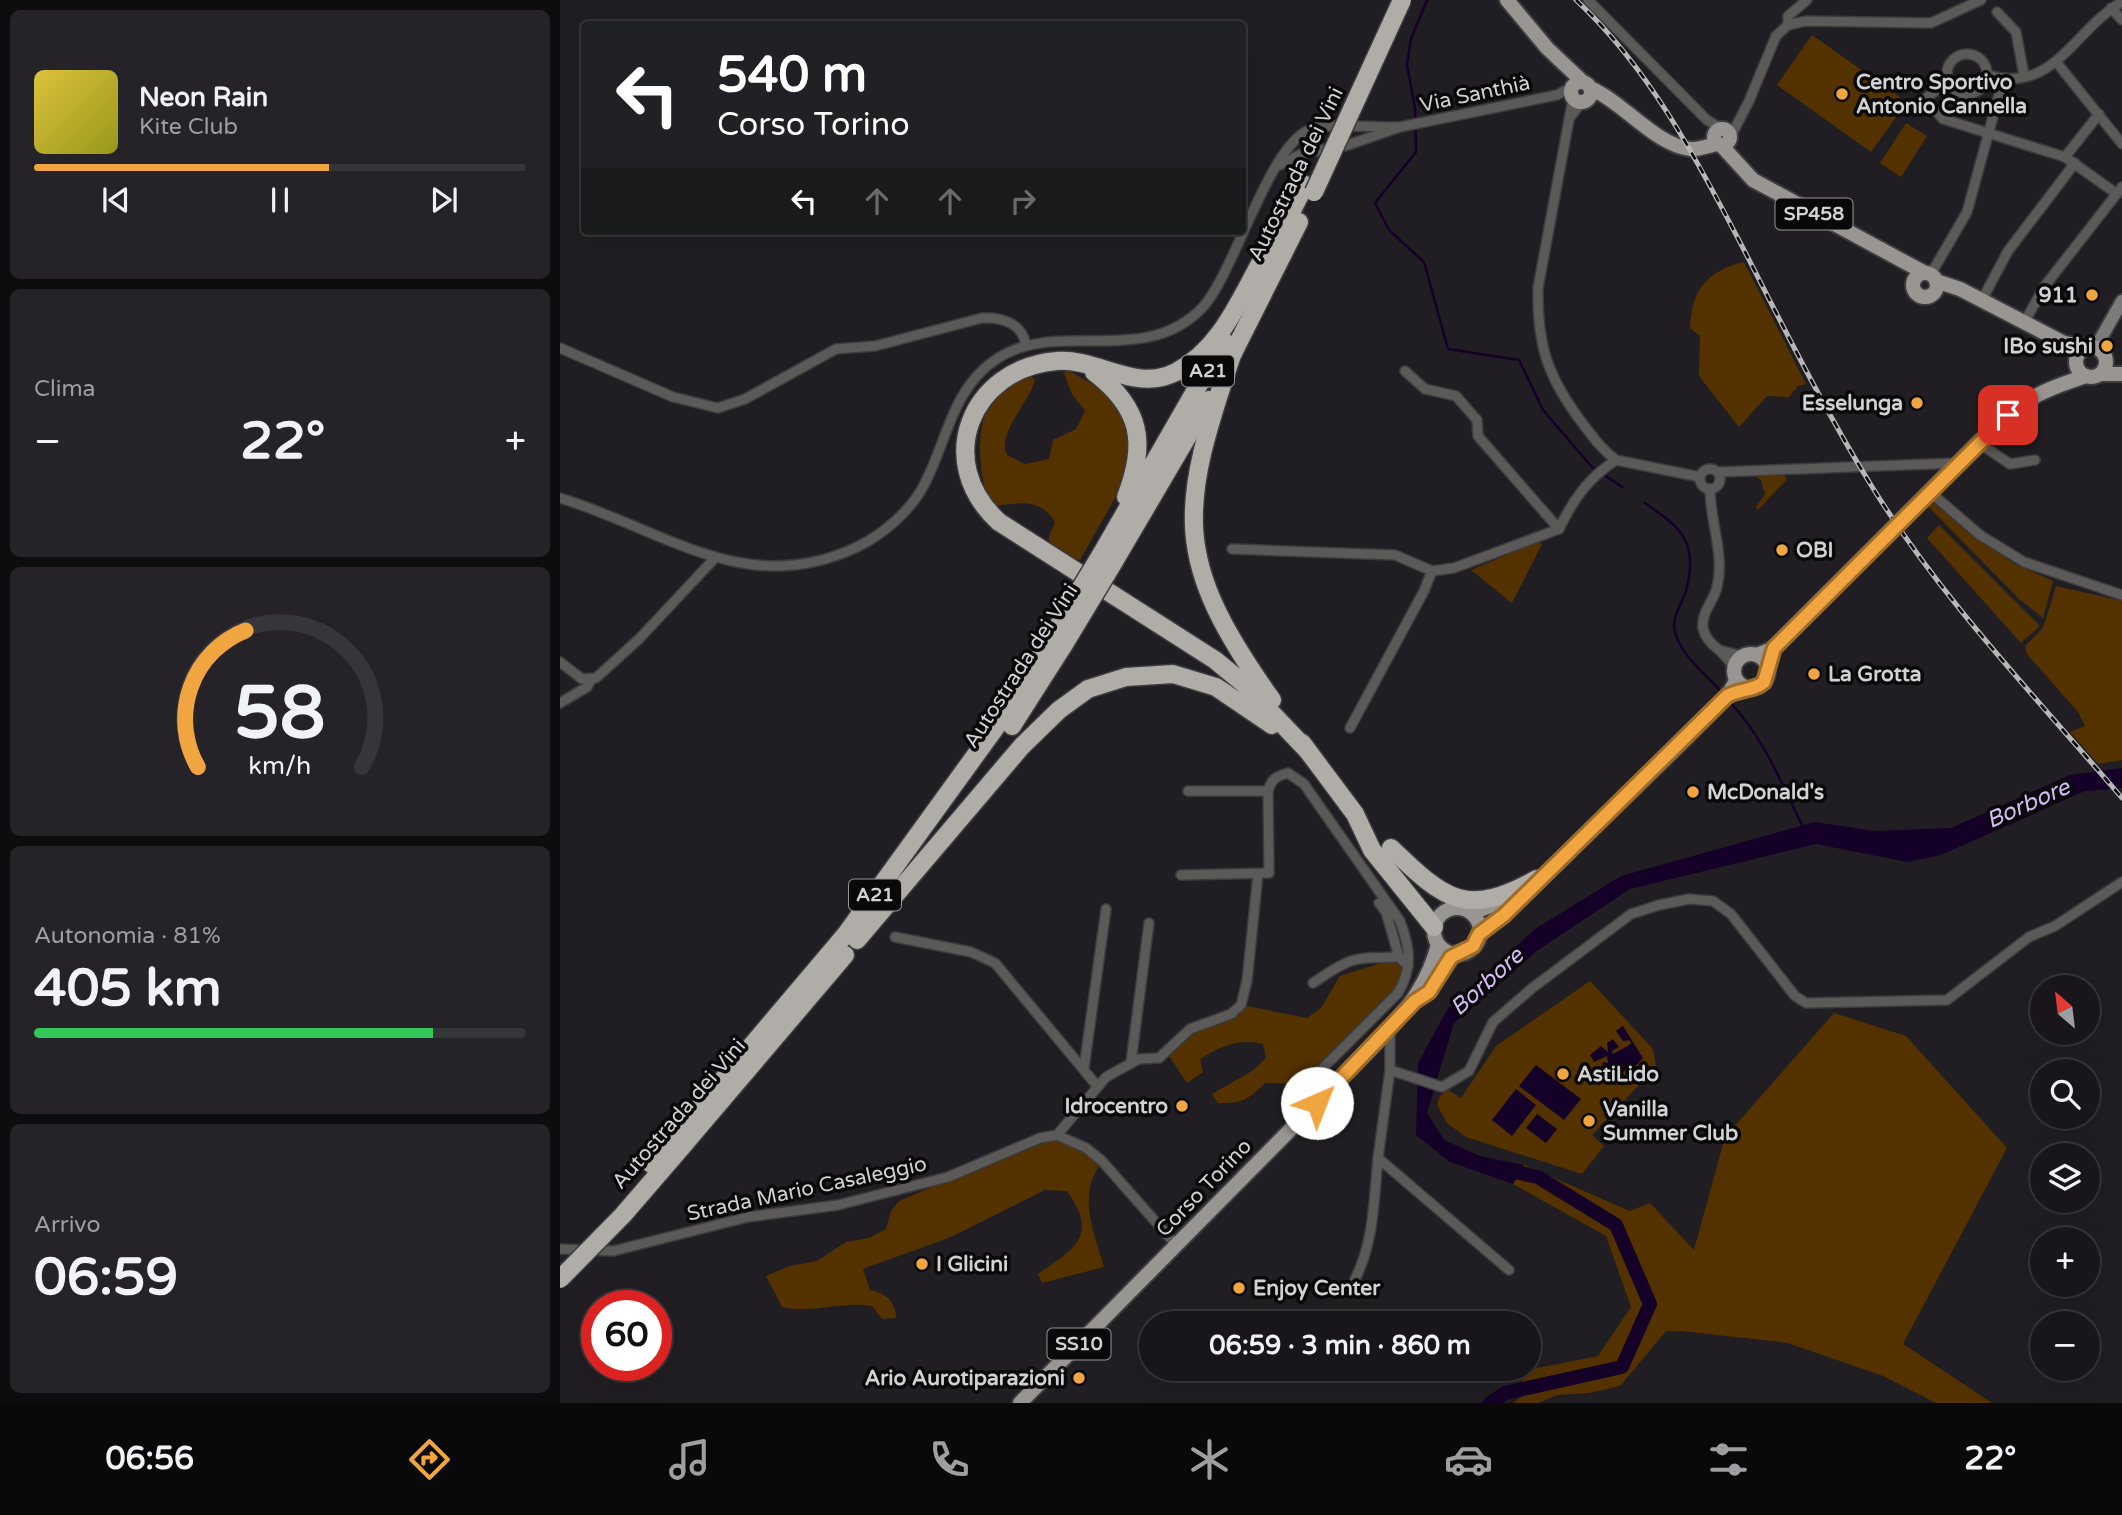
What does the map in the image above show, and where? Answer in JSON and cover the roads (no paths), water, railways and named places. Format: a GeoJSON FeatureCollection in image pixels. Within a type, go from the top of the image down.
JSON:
{"type":"FeatureCollection","features":[{"type":"Feature","properties":{"kind":"highway","name":"Autostrada dei Vini"},"geometry":{"type":"LineString","coordinates":[[1109,557],[1286,223],[1310,188],[1390,0]]}},
{"type":"Feature","properties":{"kind":"highway","name":"Autostrada dei Vini"},"geometry":{"type":"LineString","coordinates":[[560,1263],[681,1138],[857,940],[957,806],[1109,557],[1212,395],[1402,0]]}},
{"type":"Feature","properties":{"kind":"highway"},"geometry":{"type":"LineString","coordinates":[[1286,223],[1269,245],[1228,322],[1203,354],[1175,373],[1149,380],[1061,360],[1032,364],[1004,376],[984,394],[971,417],[966,448],[968,473],[978,497],[990,514],[1017,536],[1215,660],[1243,683],[1307,750]]}},
{"type":"Feature","properties":{"kind":"highway"},"geometry":{"type":"LineString","coordinates":[[1233,352],[1200,456],[1192,518],[1194,545],[1205,585],[1230,638],[1355,814],[1433,886],[1451,897],[1470,901],[1507,896],[1537,879]]}},
{"type":"Feature","properties":{"kind":"highway"},"geometry":{"type":"LineString","coordinates":[[1086,366],[1113,386],[1129,407],[1139,436],[1137,465],[1109,557]]}},
{"type":"Feature","properties":{"kind":"highway","name":"Autostrada dei Vini"},"geometry":{"type":"LineString","coordinates":[[560,1279],[622,1215],[846,934],[1057,642]]}},
{"type":"Feature","properties":{"kind":"highway"},"geometry":{"type":"LineString","coordinates":[[857,940],[1022,746],[1059,710],[1095,686],[1126,677],[1160,673],[1206,683],[1225,691],[1307,750]]}},
{"type":"Feature","properties":{"kind":"highway"},"geometry":{"type":"LineString","coordinates":[[1355,814],[1372,850],[1436,936]]}},
{"type":"Feature","properties":{"kind":"highway"},"geometry":{"type":"LineString","coordinates":[[1391,848],[1422,890],[1449,909]]}},
{"type":"Feature","properties":{"kind":"main road"},"geometry":{"type":"LineString","coordinates":[[1507,0],[1568,68],[1577,96],[1607,99],[1687,149],[1723,135]]}},
{"type":"Feature","properties":{"kind":"main road","name":"SP458"},"geometry":{"type":"LineString","coordinates":[[1723,135],[1734,159],[1750,178],[1902,258],[1928,280]]}},
{"type":"Feature","properties":{"kind":"main road"},"geometry":{"type":"LineString","coordinates":[[1928,280],[1960,289],[2064,344],[2122,366]]}},
{"type":"Feature","properties":{"kind":"main road"},"geometry":{"type":"LineString","coordinates":[[2088,355],[2106,366],[2101,374]]}},
{"type":"Feature","properties":{"kind":"main road"},"geometry":{"type":"LineString","coordinates":[[2086,376],[2088,355]]}},
{"type":"Feature","properties":{"kind":"main road","name":"Corso Torino"},"geometry":{"type":"LineString","coordinates":[[1415,1001],[1429,992],[1455,953],[1473,946],[1479,934],[1504,915],[1537,879],[1727,696],[1747,668],[1774,648],[1958,463],[2022,403],[2056,384],[2088,355]]}},
{"type":"Feature","properties":{"kind":"main road"},"geometry":{"type":"LineString","coordinates":[[2101,374],[2122,373]]}},
{"type":"Feature","properties":{"kind":"main road","name":"Corso Torino"},"geometry":{"type":"LineString","coordinates":[[2056,384],[2101,374]]}},
{"type":"Feature","properties":{"kind":"main road","name":"Corso Torino"},"geometry":{"type":"LineString","coordinates":[[1472,914],[1508,900],[1537,879]]}},
{"type":"Feature","properties":{"kind":"main road"},"geometry":{"type":"LineString","coordinates":[[1449,909],[1461,908],[1472,914],[1477,919],[1479,934]]}},
{"type":"Feature","properties":{"kind":"main road","name":"Corso Torino"},"geometry":{"type":"LineString","coordinates":[[1020,1403],[1415,1001],[1432,968],[1439,916],[1449,909]]}},
{"type":"Feature","properties":{"kind":"main road"},"geometry":{"type":"LineString","coordinates":[[1436,936],[1455,953]]}},
{"type":"Feature","properties":{"kind":"street"},"geometry":{"type":"LineString","coordinates":[[1588,0],[1723,135],[1772,43],[1788,25],[1806,21],[1931,23],[1981,0]]}},
{"type":"Feature","properties":{"kind":"street"},"geometry":{"type":"LineString","coordinates":[[1788,25],[1788,16],[1807,0]]}},
{"type":"Feature","properties":{"kind":"street"},"geometry":{"type":"LineString","coordinates":[[1987,75],[2003,80],[2057,63],[2111,8],[2122,2]]}},
{"type":"Feature","properties":{"kind":"street"},"geometry":{"type":"LineString","coordinates":[[2111,8],[2122,20]]}},
{"type":"Feature","properties":{"kind":"street"},"geometry":{"type":"LineString","coordinates":[[1997,12],[2015,32],[2024,75]]}},
{"type":"Feature","properties":{"kind":"street"},"geometry":{"type":"LineString","coordinates":[[1948,81],[1956,90],[1967,94],[1983,86],[1987,75],[1982,61],[1966,54],[1951,62],[1948,81],[1925,99],[1943,119],[2066,157],[2120,190],[2044,287],[2024,323]]}},
{"type":"Feature","properties":{"kind":"street"},"geometry":{"type":"LineString","coordinates":[[2057,63],[2122,144]]}},
{"type":"Feature","properties":{"kind":"street"},"geometry":{"type":"LineString","coordinates":[[1928,280],[1968,212],[2003,80]]}},
{"type":"Feature","properties":{"kind":"street"},"geometry":{"type":"LineString","coordinates":[[1555,95],[1577,96],[1538,288],[1538,328],[1548,368],[1564,398],[1612,462],[1700,477]]}},
{"type":"Feature","properties":{"kind":"street","name":"Via Santhià"},"geometry":{"type":"LineString","coordinates":[[1276,169],[1287,159],[1301,154],[1348,145],[1401,127],[1555,95],[1577,96]]}},
{"type":"Feature","properties":{"kind":"street"},"geometry":{"type":"LineString","coordinates":[[2066,157],[2099,114]]}},
{"type":"Feature","properties":{"kind":"street","name":"Via Santhià"},"geometry":{"type":"LineString","coordinates":[[1276,169],[1288,148],[1314,128],[1401,127]]}},
{"type":"Feature","properties":{"kind":"street"},"geometry":{"type":"LineString","coordinates":[[1982,300],[2008,251],[2075,163]]}},
{"type":"Feature","properties":{"kind":"street"},"geometry":{"type":"LineString","coordinates":[[1246,226],[1276,169]]}},
{"type":"Feature","properties":{"kind":"street"},"geometry":{"type":"LineString","coordinates":[[560,498],[634,523],[686,550],[714,559],[789,568],[817,562],[867,542],[908,509],[925,485],[960,396],[977,375],[999,358],[1026,345],[1124,342],[1180,327],[1203,307],[1241,235]]}},
{"type":"Feature","properties":{"kind":"street"},"geometry":{"type":"LineString","coordinates":[[2088,355],[2122,301]]}},
{"type":"Feature","properties":{"kind":"street"},"geometry":{"type":"LineString","coordinates":[[560,348],[673,397],[718,408],[745,399],[836,349],[875,346],[982,318],[1002,319],[1013,324],[1024,335],[1026,345]]}},
{"type":"Feature","properties":{"kind":"street"},"geometry":{"type":"LineString","coordinates":[[1405,371],[1425,389],[1456,396],[1477,420],[1478,436],[1559,529]]}},
{"type":"Feature","properties":{"kind":"street"},"geometry":{"type":"LineString","coordinates":[[1979,443],[2010,464],[2035,460]]}},
{"type":"Feature","properties":{"kind":"street"},"geometry":{"type":"LineString","coordinates":[[1232,549],[1395,555],[1432,571],[1454,568],[1559,529],[1574,498],[1591,478],[1612,462]]}},
{"type":"Feature","properties":{"kind":"street"},"geometry":{"type":"LineString","coordinates":[[1700,477],[1709,469],[1718,472],[1958,463]]}},
{"type":"Feature","properties":{"kind":"street"},"geometry":{"type":"LineString","coordinates":[[1710,489],[1720,481],[1718,472]]}},
{"type":"Feature","properties":{"kind":"street"},"geometry":{"type":"LineString","coordinates":[[1700,477],[1704,486],[1710,489]]}},
{"type":"Feature","properties":{"kind":"street"},"geometry":{"type":"LineString","coordinates":[[1710,489],[1712,528],[1719,564],[1717,588],[1703,623],[1706,637],[1719,650],[1747,668]]}},
{"type":"Feature","properties":{"kind":"street"},"geometry":{"type":"LineString","coordinates":[[1930,492],[1980,535],[2024,562],[2122,595]]}},
{"type":"Feature","properties":{"kind":"street"},"geometry":{"type":"LineString","coordinates":[[560,703],[587,687],[591,680],[611,666],[714,559]]}},
{"type":"Feature","properties":{"kind":"street"},"geometry":{"type":"LineString","coordinates":[[1350,728],[1424,592],[1432,571]]}},
{"type":"Feature","properties":{"kind":"street"},"geometry":{"type":"LineString","coordinates":[[560,662],[574,675],[591,680]]}},
{"type":"Feature","properties":{"kind":"street"},"geometry":{"type":"LineString","coordinates":[[1181,875],[1269,873],[1268,791],[1270,783],[1278,776],[1288,773],[1304,784],[1400,921],[1409,945],[1408,976],[1398,993],[1290,1101],[1289,1107],[1298,1122]]}},
{"type":"Feature","properties":{"kind":"street"},"geometry":{"type":"LineString","coordinates":[[1188,791],[1268,791]]}},
{"type":"Feature","properties":{"kind":"street"},"geometry":{"type":"LineString","coordinates":[[1177,1246],[1102,1161],[1086,1148],[1057,1135],[1106,1077],[1131,1062],[1159,1058],[1191,1029],[1231,1014],[1241,1005],[1247,981],[1258,874]]}},
{"type":"Feature","properties":{"kind":"street"},"geometry":{"type":"LineString","coordinates":[[1395,1072],[1442,1087],[1469,1071],[1493,1022],[1581,950],[1631,915],[1689,899],[1713,901],[1731,914],[1795,996],[1806,1003],[1947,1000],[2028,937],[2055,926],[2122,882]]}},
{"type":"Feature","properties":{"kind":"street"},"geometry":{"type":"LineString","coordinates":[[1379,903],[1386,912],[1399,957],[1408,966]]}},
{"type":"Feature","properties":{"kind":"street"},"geometry":{"type":"LineString","coordinates":[[1084,1068],[1106,909]]}},
{"type":"Feature","properties":{"kind":"street"},"geometry":{"type":"LineString","coordinates":[[1131,1062],[1149,923]]}},
{"type":"Feature","properties":{"kind":"street"},"geometry":{"type":"LineString","coordinates":[[895,937],[971,952],[995,963],[1098,1087]]}},
{"type":"Feature","properties":{"kind":"street"},"geometry":{"type":"LineString","coordinates":[[1313,983],[1346,960],[1399,957]]}},
{"type":"Feature","properties":{"kind":"street"},"geometry":{"type":"LineString","coordinates":[[1355,1279],[1369,1239],[1378,1158],[1395,1072],[1390,1037],[1386,1033]]}},
{"type":"Feature","properties":{"kind":"street","name":"Strada Mario Casaleggio"},"geometry":{"type":"LineString","coordinates":[[560,1249],[614,1251],[748,1217],[838,1205],[948,1177],[1040,1138],[1057,1135]]}},
{"type":"Feature","properties":{"kind":"street"},"geometry":{"type":"LineString","coordinates":[[1378,1158],[1509,1270]]}},
{"type":"Feature","properties":{"kind":"water"},"geometry":{"type":"Polygon","coordinates":[[[2122,768],[2122,788],[2085,791],[1941,855],[1907,862],[1816,844],[1630,889],[1538,950],[1454,1023],[1427,1113],[1444,1140],[1480,1156],[1524,1165],[1513,1184],[1450,1162],[1416,1135],[1418,1063],[1448,1008],[1535,929],[1621,876],[1815,822],[1875,831],[1951,828],[2070,775],[2122,768]]]}},
{"type":"Feature","properties":{"kind":"water"},"geometry":{"type":"Polygon","coordinates":[[[1623,1026],[1643,1058],[1636,1066],[1614,1075],[1609,1068],[1602,1067],[1603,1062],[1608,1063],[1607,1056],[1594,1062],[1590,1055],[1601,1046],[1608,1052],[1607,1043],[1613,1039],[1619,1047],[1612,1051],[1613,1054],[1631,1044],[1630,1040],[1623,1041],[1616,1031],[1623,1026]]]}},
{"type":"Feature","properties":{"kind":"water"},"geometry":{"type":"Polygon","coordinates":[[[1536,1065],[1581,1099],[1564,1120],[1519,1086],[1536,1065]]]}},
{"type":"Feature","properties":{"kind":"water"},"geometry":{"type":"Polygon","coordinates":[[[1516,1089],[1536,1105],[1512,1136],[1492,1120],[1516,1089]]]}},
{"type":"Feature","properties":{"kind":"water"},"geometry":{"type":"Polygon","coordinates":[[[1537,1114],[1557,1129],[1546,1143],[1526,1128],[1537,1114]]]}},
{"type":"Feature","properties":{"kind":"waterway"},"geometry":{"type":"LineString","coordinates":[[1427,0],[1411,39],[1407,65],[1415,108],[1416,152],[1375,203],[1389,230],[1424,262],[1448,349],[1519,360],[1543,410],[1591,466],[1622,487]]}},
{"type":"Feature","properties":{"kind":"waterway"},"geometry":{"type":"LineString","coordinates":[[1645,503],[1678,529],[1684,538],[1690,561],[1689,574],[1686,591],[1675,617],[1676,635],[1685,653],[1720,690]]}},
{"type":"Feature","properties":{"kind":"waterway"},"geometry":{"type":"LineString","coordinates":[[1731,703],[1763,747],[1803,827]]}},
{"type":"Feature","properties":{"kind":"waterway","name":"Borbore"},"geometry":{"type":"LineString","coordinates":[[1490,1403],[1505,1393],[1622,1367],[1650,1304],[1616,1225],[1538,1177],[1501,1169]]}},
{"type":"Feature","properties":{"kind":"railway"},"geometry":{"type":"LineString","coordinates":[[1576,0],[1627,55],[1670,117],[1708,182],[1837,427],[1898,527],[1990,646],[2122,798]]}},
{"type":"Feature","properties":{"kind":"place","name":"Centro Sportivo Antonio Cannella"},"geometry":{"type":"Point","coordinates":[1842,94]}},
{"type":"Feature","properties":{"kind":"place","name":"911"},"geometry":{"type":"Point","coordinates":[2092,295]}},
{"type":"Feature","properties":{"kind":"place","name":"IBo sushi"},"geometry":{"type":"Point","coordinates":[2107,346]}},
{"type":"Feature","properties":{"kind":"place","name":"Esselunga"},"geometry":{"type":"Point","coordinates":[1917,403]}},
{"type":"Feature","properties":{"kind":"place","name":"OBI"},"geometry":{"type":"Point","coordinates":[1782,550]}},
{"type":"Feature","properties":{"kind":"place","name":"La Grotta"},"geometry":{"type":"Point","coordinates":[1814,674]}},
{"type":"Feature","properties":{"kind":"place","name":"McDonald's"},"geometry":{"type":"Point","coordinates":[1693,792]}},
{"type":"Feature","properties":{"kind":"place","name":"AstiLido"},"geometry":{"type":"Point","coordinates":[1563,1074]}},
{"type":"Feature","properties":{"kind":"place","name":"Idrocentro"},"geometry":{"type":"Point","coordinates":[1182,1106]}},
{"type":"Feature","properties":{"kind":"place","name":"Vanilla Summer Club"},"geometry":{"type":"Point","coordinates":[1589,1121]}},
{"type":"Feature","properties":{"kind":"place","name":"I Glicini"},"geometry":{"type":"Point","coordinates":[922,1264]}},
{"type":"Feature","properties":{"kind":"place","name":"Enjoy Center"},"geometry":{"type":"Point","coordinates":[1239,1288]}},
{"type":"Feature","properties":{"kind":"place","name":"Ario Aurotiparazioni"},"geometry":{"type":"Point","coordinates":[1079,1378]}}]}
